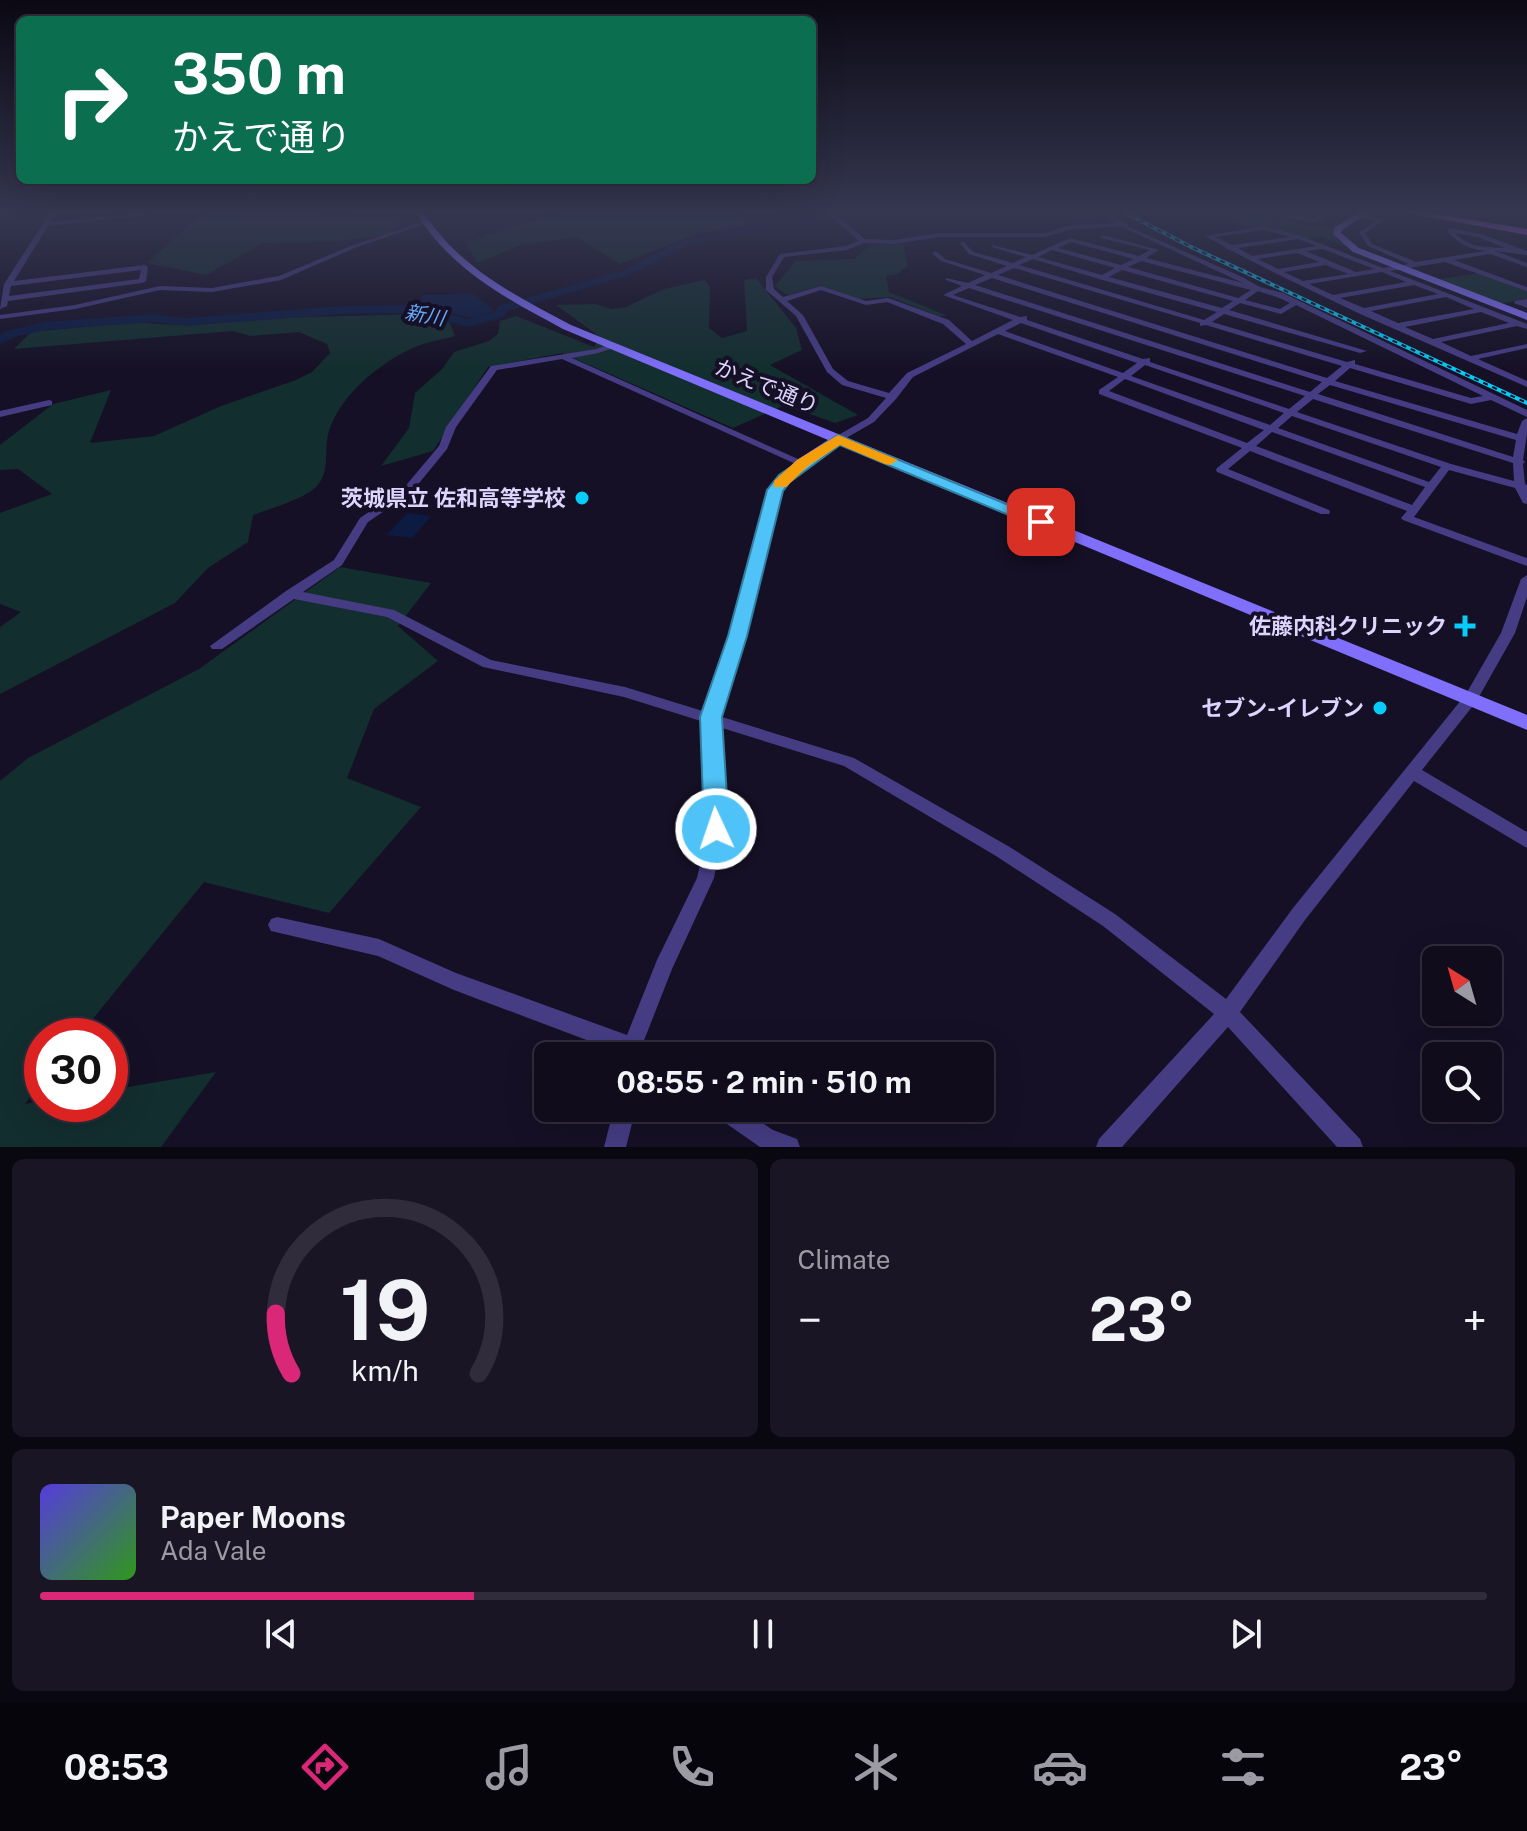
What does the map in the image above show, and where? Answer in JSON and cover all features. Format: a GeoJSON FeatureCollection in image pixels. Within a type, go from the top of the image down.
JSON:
{"type":"FeatureCollection","features":[{"type":"Feature","properties":{"kind":"street"},"geometry":{"type":"LineString","coordinates":[[0,307],[8,284],[20,265]]}},
{"type":"Feature","properties":{"kind":"street"},"geometry":{"type":"LineString","coordinates":[[0,317],[75,307],[160,288],[212,290],[281,278],[312,265]]}},
{"type":"Feature","properties":{"kind":"street","name":"かえで通り"},"geometry":{"type":"LineString","coordinates":[[466,265],[524,303],[610,346],[1527,723]]}},
{"type":"Feature","properties":{"kind":"street"},"geometry":{"type":"LineString","coordinates":[[775,265],[769,277],[770,290],[799,315],[830,370],[845,383],[893,397]]}},
{"type":"Feature","properties":{"kind":"street"},"geometry":{"type":"LineString","coordinates":[[958,265],[1327,381],[1521,438]]}},
{"type":"Feature","properties":{"kind":"street"},"geometry":{"type":"LineString","coordinates":[[1492,397],[1471,401],[1013,265],[947,295],[1447,466],[1523,487]]}},
{"type":"Feature","properties":{"kind":"street"},"geometry":{"type":"LineString","coordinates":[[1060,265],[1363,351]]}},
{"type":"Feature","properties":{"kind":"street"},"geometry":{"type":"LineString","coordinates":[[1113,265],[1281,312],[1294,303]]}},
{"type":"Feature","properties":{"kind":"street"},"geometry":{"type":"LineString","coordinates":[[640,1042],[664,966],[705,878],[716,829],[711,717],[737,636],[775,490],[802,463],[871,420],[910,375],[1127,265]]}},
{"type":"Feature","properties":{"kind":"street"},"geometry":{"type":"LineString","coordinates":[[1161,265],[1257,289]]}},
{"type":"Feature","properties":{"kind":"street"},"geometry":{"type":"LineString","coordinates":[[1208,265],[1527,414]]}},
{"type":"Feature","properties":{"kind":"street"},"geometry":{"type":"LineString","coordinates":[[1263,265],[1527,384]]}},
{"type":"Feature","properties":{"kind":"street"},"geometry":{"type":"LineString","coordinates":[[1275,271],[1312,265]]}},
{"type":"Feature","properties":{"kind":"street"},"geometry":{"type":"LineString","coordinates":[[1333,265],[1355,274]]}},
{"type":"Feature","properties":{"kind":"street"},"geometry":{"type":"LineString","coordinates":[[1371,265],[1524,322]]}},
{"type":"Feature","properties":{"kind":"street"},"geometry":{"type":"LineString","coordinates":[[1392,265],[1524,322]]}},
{"type":"Feature","properties":{"kind":"street"},"geometry":{"type":"LineString","coordinates":[[1301,283],[1413,265]]}},
{"type":"Feature","properties":{"kind":"street"},"geometry":{"type":"LineString","coordinates":[[1461,265],[1527,289]]}},
{"type":"Feature","properties":{"kind":"street"},"geometry":{"type":"LineString","coordinates":[[1508,266],[1521,265]]}},
{"type":"Feature","properties":{"kind":"street"},"geometry":{"type":"LineString","coordinates":[[5,299],[142,281],[145,267],[8,284]]}},
{"type":"Feature","properties":{"kind":"street"},"geometry":{"type":"LineString","coordinates":[[1478,271],[1493,269]]}},
{"type":"Feature","properties":{"kind":"street"},"geometry":{"type":"LineString","coordinates":[[948,279],[1520,462]]}},
{"type":"Feature","properties":{"kind":"street"},"geometry":{"type":"LineString","coordinates":[[1331,297],[1415,282]]}},
{"type":"Feature","properties":{"kind":"street"},"geometry":{"type":"LineString","coordinates":[[1514,284],[1527,282]]}},
{"type":"Feature","properties":{"kind":"street"},"geometry":{"type":"LineString","coordinates":[[781,300],[821,288],[866,303],[888,300],[946,322],[972,345]]}},
{"type":"Feature","properties":{"kind":"street"},"geometry":{"type":"LineString","coordinates":[[1257,289],[1102,392],[1413,509]]}},
{"type":"Feature","properties":{"kind":"street"},"geometry":{"type":"LineString","coordinates":[[1361,311],[1447,295]]}},
{"type":"Feature","properties":{"kind":"street"},"geometry":{"type":"LineString","coordinates":[[1395,326],[1483,309]]}},
{"type":"Feature","properties":{"kind":"street"},"geometry":{"type":"LineString","coordinates":[[1430,342],[1524,322]]}},
{"type":"Feature","properties":{"kind":"street"},"geometry":{"type":"LineString","coordinates":[[998,331],[1431,486]]}},
{"type":"Feature","properties":{"kind":"street"},"geometry":{"type":"LineString","coordinates":[[1325,512],[1221,470],[1375,342]]}},
{"type":"Feature","properties":{"kind":"street"},"geometry":{"type":"LineString","coordinates":[[217,646],[338,562],[364,520],[407,491],[444,447],[451,427],[494,368],[610,346]]}},
{"type":"Feature","properties":{"kind":"street"},"geometry":{"type":"LineString","coordinates":[[1468,359],[1527,346]]}},
{"type":"Feature","properties":{"kind":"street"},"geometry":{"type":"LineString","coordinates":[[563,357],[802,463]]}},
{"type":"Feature","properties":{"kind":"street"},"geometry":{"type":"LineString","coordinates":[[1515,379],[1527,376]]}},
{"type":"Feature","properties":{"kind":"street"},"geometry":{"type":"LineString","coordinates":[[0,414],[49,403]]}},
{"type":"Feature","properties":{"kind":"street"},"geometry":{"type":"LineString","coordinates":[[1527,421],[1521,438],[1520,462],[1527,501]]}},
{"type":"Feature","properties":{"kind":"street"},"geometry":{"type":"LineString","coordinates":[[1447,466],[1407,518],[1527,562]]}},
{"type":"Feature","properties":{"kind":"street"},"geometry":{"type":"LineString","coordinates":[[1107,1147],[1228,1013],[1290,926],[1471,698],[1508,633],[1527,579]]}},
{"type":"Feature","properties":{"kind":"street"},"geometry":{"type":"LineString","coordinates":[[290,594],[390,613],[488,664],[625,692],[849,762],[1002,851],[1109,920],[1228,1013],[1352,1147]]}},
{"type":"Feature","properties":{"kind":"street"},"geometry":{"type":"LineString","coordinates":[[1414,773],[1527,841]]}},
{"type":"Feature","properties":{"kind":"street"},"geometry":{"type":"LineString","coordinates":[[277,925],[379,948],[608,1042]]}},
{"type":"Feature","properties":{"kind":"street"},"geometry":{"type":"LineString","coordinates":[[615,1147],[621,1122]]}},
{"type":"Feature","properties":{"kind":"street"},"geometry":{"type":"LineString","coordinates":[[742,1122],[767,1139],[789,1147]]}},
{"type":"Feature","properties":{"kind":"green space"},"geometry":{"type":"Polygon","coordinates":[[[155,265],[225,265],[206,275],[155,265]]]}},
{"type":"Feature","properties":{"kind":"green space"},"geometry":{"type":"Polygon","coordinates":[[[793,265],[908,265],[898,274],[886,276],[889,292],[948,316],[938,316],[890,297],[857,299],[821,286],[787,295],[775,286],[793,265]]]}},
{"type":"Feature","properties":{"kind":"green space"},"geometry":{"type":"Polygon","coordinates":[[[1479,273],[1527,290],[1527,299],[1498,304],[1435,280],[1479,273]]]}},
{"type":"Feature","properties":{"kind":"green space"},"geometry":{"type":"Polygon","coordinates":[[[756,278],[796,328],[802,350],[770,365],[858,415],[835,423],[785,405],[733,428],[562,353],[488,367],[433,451],[381,466],[409,428],[415,393],[442,369],[454,352],[489,341],[498,334],[500,321],[516,316],[594,347],[600,337],[556,305],[596,304],[611,309],[626,307],[664,289],[705,280],[710,287],[709,328],[722,338],[747,331],[744,280],[756,278]]]}},
{"type":"Feature","properties":{"kind":"green space"},"geometry":{"type":"Polygon","coordinates":[[[429,314],[449,321],[455,336],[423,344],[400,355],[359,385],[331,425],[325,471],[316,487],[295,500],[253,515],[248,542],[208,568],[175,603],[0,694],[0,627],[21,612],[0,604],[0,513],[52,494],[18,469],[0,470],[0,445],[53,404],[111,390],[90,443],[154,436],[221,406],[296,380],[312,372],[330,353],[327,344],[299,332],[250,336],[233,331],[14,349],[31,332],[135,322],[174,325],[429,314]]]}},
{"type":"Feature","properties":{"kind":"green space"},"geometry":{"type":"Polygon","coordinates":[[[340,567],[431,583],[398,626],[438,661],[374,709],[347,778],[421,807],[329,913],[204,882],[94,1018],[24,1018],[24,1122],[128,1122],[128,1087],[216,1072],[161,1147],[0,1147],[0,781],[28,758],[199,669],[340,567]]]}},
{"type":"Feature","properties":{"kind":"water"},"geometry":{"type":"Polygon","coordinates":[[[473,294],[495,311],[472,318],[417,305],[423,295],[473,294]]]}},
{"type":"Feature","properties":{"kind":"water"},"geometry":{"type":"Polygon","coordinates":[[[407,513],[431,516],[412,538],[387,535],[407,513]]]}},
{"type":"Feature","properties":{"kind":"waterway","name":"新川"},"geometry":{"type":"LineString","coordinates":[[0,341],[10,334],[46,326],[153,318],[186,322],[341,310],[415,309],[468,323],[500,314],[502,309],[623,274],[642,265]]}},
{"type":"Feature","properties":{"kind":"railway"},"geometry":{"type":"LineString","coordinates":[[1229,265],[1527,403]]}},
{"type":"Feature","properties":{"kind":"slow traffic"},"geometry":{"type":"LineString","coordinates":[[780,484],[802,463],[838,439],[890,460]]}},
{"type":"Feature","properties":{"kind":"place","name":"茨城県立 佐和高等学校"},"geometry":{"type":"Point","coordinates":[582,498]}},
{"type":"Feature","properties":{"kind":"place","name":"佐藤内科クリニック"},"geometry":{"type":"Point","coordinates":[1465,626]}},
{"type":"Feature","properties":{"kind":"place","name":"セブン-イレブン"},"geometry":{"type":"Point","coordinates":[1380,708]}},
{"type":"Feature","properties":{"kind":"route"},"geometry":{"type":"LineString","coordinates":[[716,829],[711,717],[737,636],[775,490],[784,479],[838,439],[1041,522]]}}]}
